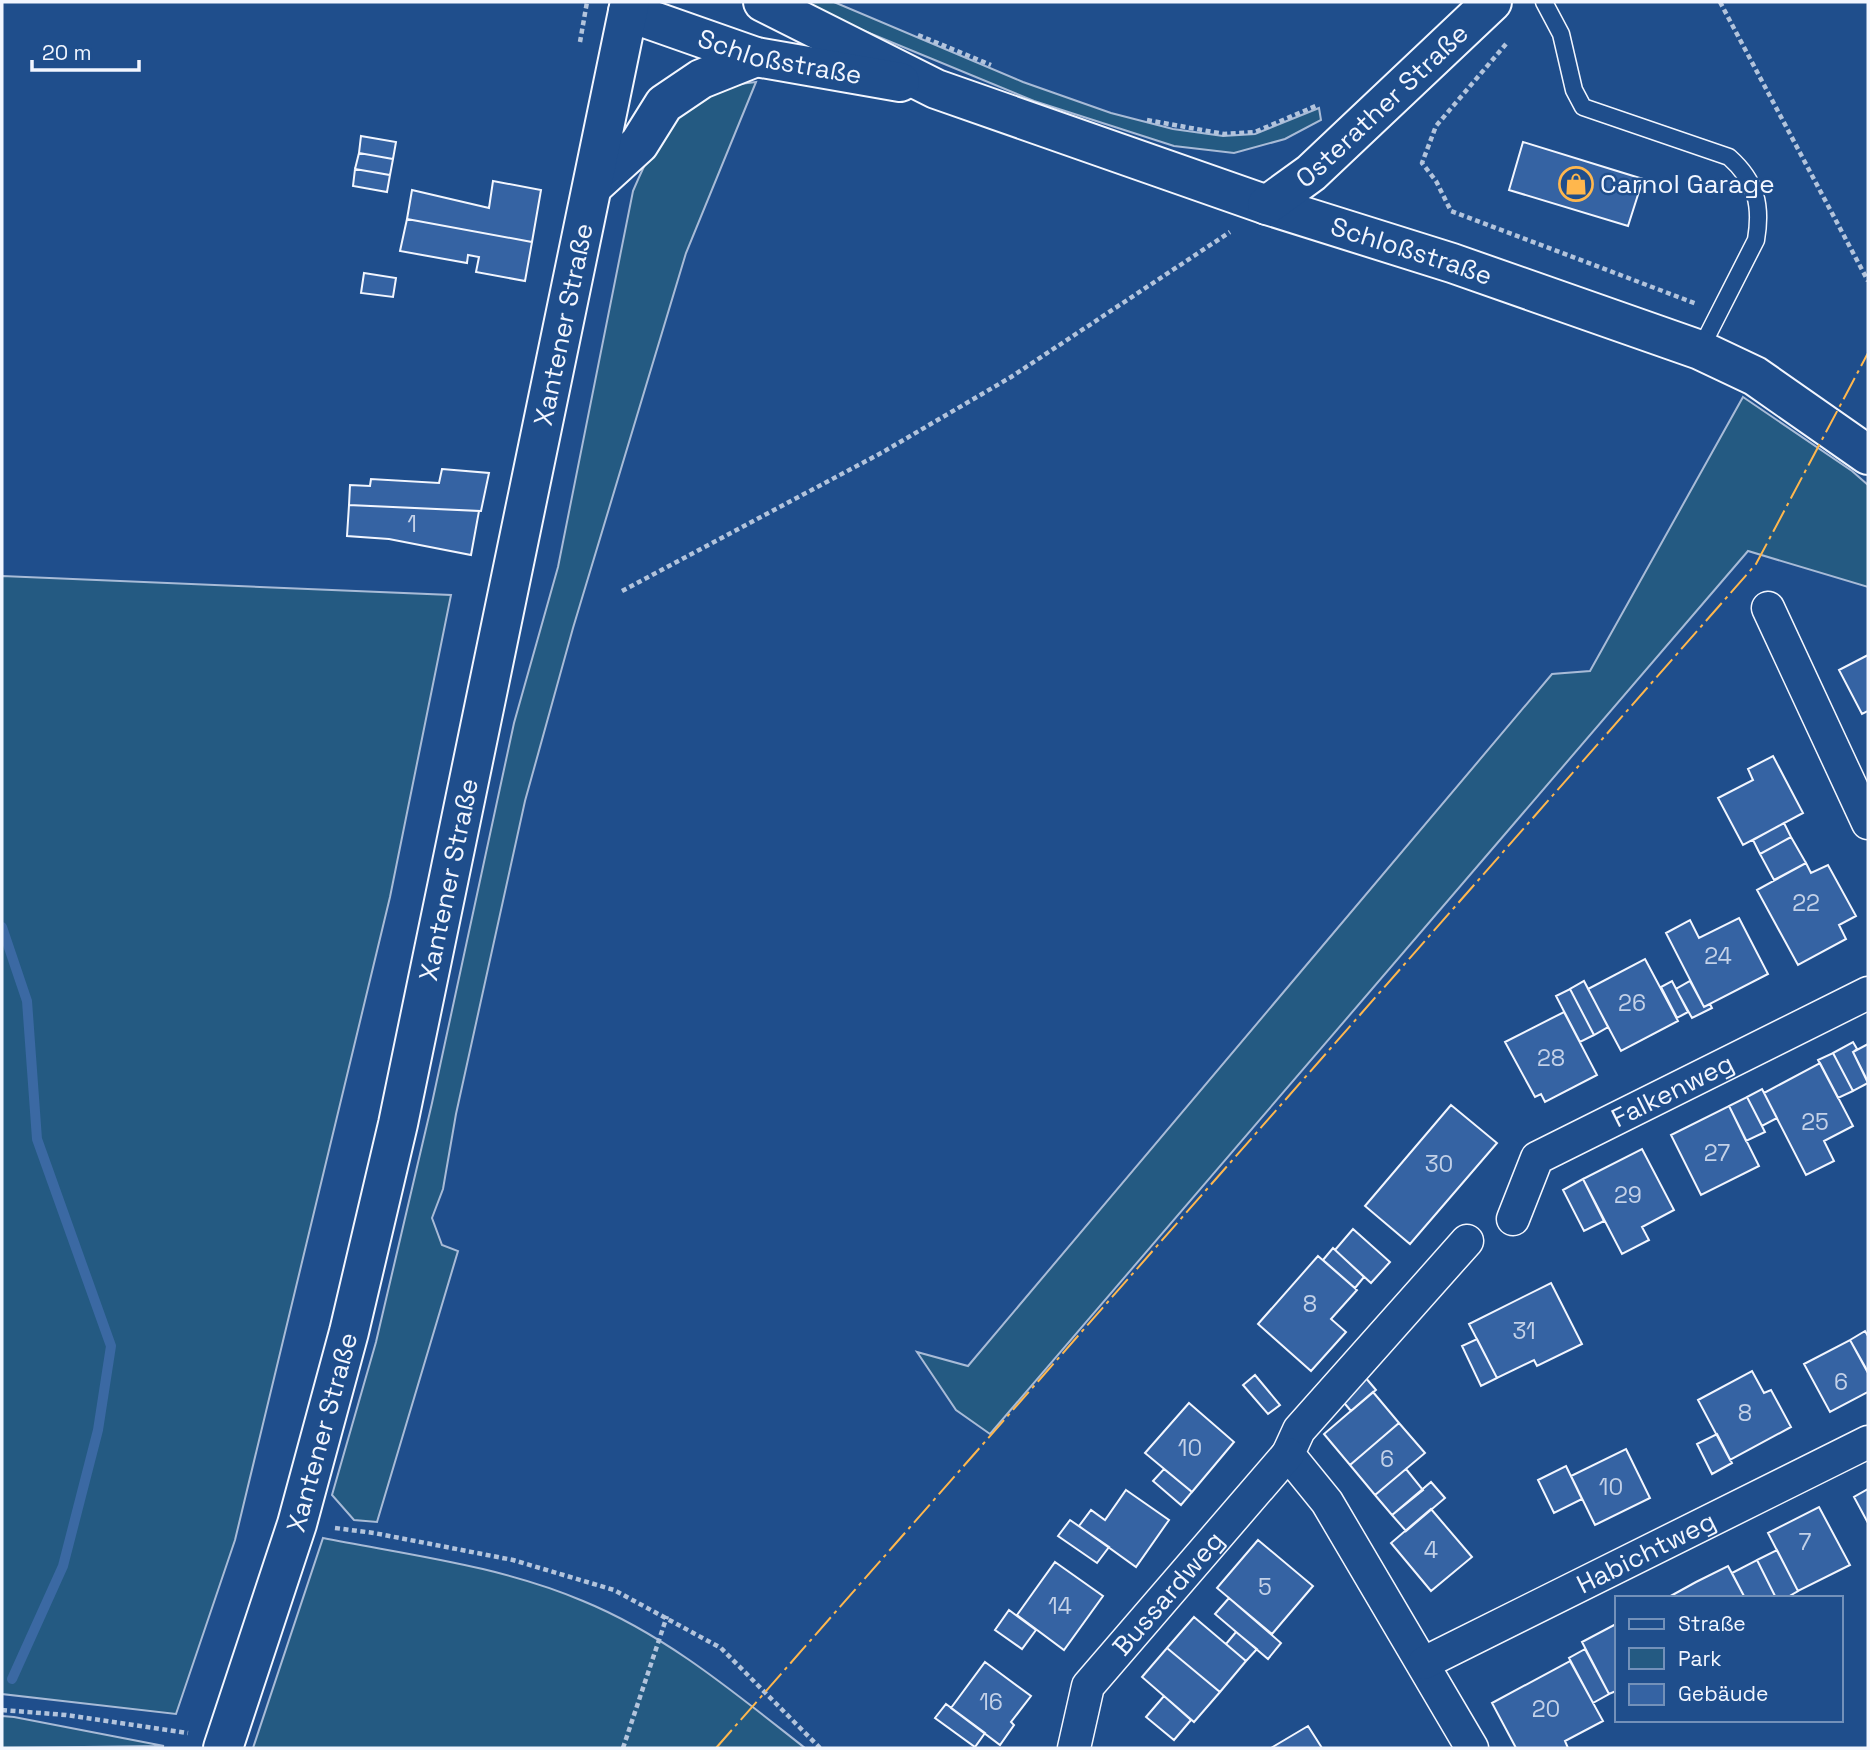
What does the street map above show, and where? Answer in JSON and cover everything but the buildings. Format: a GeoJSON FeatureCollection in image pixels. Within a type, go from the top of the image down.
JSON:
{"type":"FeatureCollection","features":[{"type":"Feature","properties":{"kind":"main road","name":"Schloßstraße"},"geometry":{"type":"LineString","coordinates":[[763,2],[936,89],[1267,205],[1452,263],[1700,350],[1755,376],[1868,455]]}},
{"type":"Feature","properties":{"kind":"main road","name":"Osterather Straße"},"geometry":{"type":"LineString","coordinates":[[1267,205],[1311,173],[1492,2]]}},
{"type":"Feature","properties":{"kind":"main road","name":"Schloßstraße"},"geometry":{"type":"LineString","coordinates":[[629,7],[756,57],[936,89]]}},
{"type":"Feature","properties":{"kind":"main road","name":"Xantener Straße"},"geometry":{"type":"LineString","coordinates":[[223,1748],[297,1524],[349,1332],[398,1125],[496,637],[594,185],[629,7]]}},
{"type":"Feature","properties":{"kind":"main road"},"geometry":{"type":"LineString","coordinates":[[594,185],[639,144],[664,104],[701,79],[756,57]]}},
{"type":"Feature","properties":{"kind":"street"},"geometry":{"type":"LineString","coordinates":[[1768,608],[1868,822]]}},
{"type":"Feature","properties":{"kind":"street","name":"Falkenweg"},"geometry":{"type":"LineString","coordinates":[[1513,1219],[1537,1158],[1868,993]]}},
{"type":"Feature","properties":{"kind":"street","name":"Bussardweg"},"geometry":{"type":"LineString","coordinates":[[1074,1748],[1088,1686],[1288,1454],[1299,1430],[1467,1241]]}},
{"type":"Feature","properties":{"kind":"street","name":"Habichtweg"},"geometry":{"type":"LineString","coordinates":[[1423,1663],[1868,1442]]}},
{"type":"Feature","properties":{"kind":"street"},"geometry":{"type":"LineString","coordinates":[[1288,1454],[1327,1502],[1472,1748]]}},
{"type":"Feature","properties":{"kind":"lane"},"geometry":{"type":"LineString","coordinates":[[1545,3],[1564,43],[1574,90],[1583,107],[1729,157],[1745,172],[1757,194],[1759,220],[1756,240],[1700,350]]}},
{"type":"Feature","properties":{"kind":"path"},"geometry":{"type":"LineString","coordinates":[[1720,2],[1868,281]]}},
{"type":"Feature","properties":{"kind":"path"},"geometry":{"type":"LineString","coordinates":[[1422,163],[1436,126],[1545,3]]}},
{"type":"Feature","properties":{"kind":"path"},"geometry":{"type":"LineString","coordinates":[[914,33],[1000,69]]}},
{"type":"Feature","properties":{"kind":"path"},"geometry":{"type":"LineString","coordinates":[[1136,117],[1224,134],[1255,132],[1318,105]]}},
{"type":"Feature","properties":{"kind":"path"},"geometry":{"type":"LineString","coordinates":[[622,590],[883,452],[1011,377],[1267,205]]}},
{"type":"Feature","properties":{"kind":"path"},"geometry":{"type":"LineString","coordinates":[[297,1524],[374,1533],[563,1573],[614,1590],[667,1616],[721,1648],[820,1748]]}},
{"type":"Feature","properties":{"kind":"path"},"geometry":{"type":"LineString","coordinates":[[624,1748],[667,1616]]}},
{"type":"Feature","properties":{"kind":"path"},"geometry":{"type":"LineString","coordinates":[[2,1710],[66,1715],[187,1733]]}},
{"type":"Feature","properties":{"kind":"green space"},"geometry":{"type":"Polygon","coordinates":[[[794,2],[834,2],[1023,82],[1111,113],[1173,129],[1223,136],[1255,134],[1319,108],[1321,120],[1285,139],[1234,153],[1174,146],[1034,101],[794,2]]]}},
{"type":"Feature","properties":{"kind":"green space"},"geometry":{"type":"Polygon","coordinates":[[[756,82],[686,253],[573,628],[525,801],[456,1114],[443,1189],[432,1218],[442,1245],[458,1251],[377,1522],[354,1520],[332,1495],[376,1342],[432,1103],[514,723],[558,567],[633,191],[653,149],[677,116],[710,93],[756,82]]]}},
{"type":"Feature","properties":{"kind":"green space"},"geometry":{"type":"Polygon","coordinates":[[[1743,397],[1852,471],[1868,485],[1868,587],[1748,551],[990,1434],[956,1410],[917,1352],[968,1366],[1552,674],[1590,671],[1743,397]]]}},
{"type":"Feature","properties":{"kind":"green space"},"geometry":{"type":"Polygon","coordinates":[[[2,576],[451,595],[390,897],[235,1540],[176,1714],[2,1694],[2,576]]]}},
{"type":"Feature","properties":{"kind":"green space"},"geometry":{"type":"Polygon","coordinates":[[[323,1538],[487,1570],[583,1601],[671,1648],[726,1686],[805,1748],[253,1748],[323,1538]]]}},
{"type":"Feature","properties":{"kind":"green space"},"geometry":{"type":"Polygon","coordinates":[[[2,1716],[14,1717],[164,1746],[2,1748],[2,1716]]]}},
{"type":"Feature","properties":{"kind":"waterway"},"geometry":{"type":"LineString","coordinates":[[2,927],[27,1001],[37,1139],[111,1346],[98,1430],[63,1566],[12,1679]]}},
{"type":"Feature","properties":{"kind":"power"},"geometry":{"type":"LineString","coordinates":[[716,1748],[1756,564],[1868,353]]}},
{"type":"Feature","properties":{"kind":"place","name":"Carnol Garage"},"geometry":{"type":"Point","coordinates":[1576,184]}}]}
